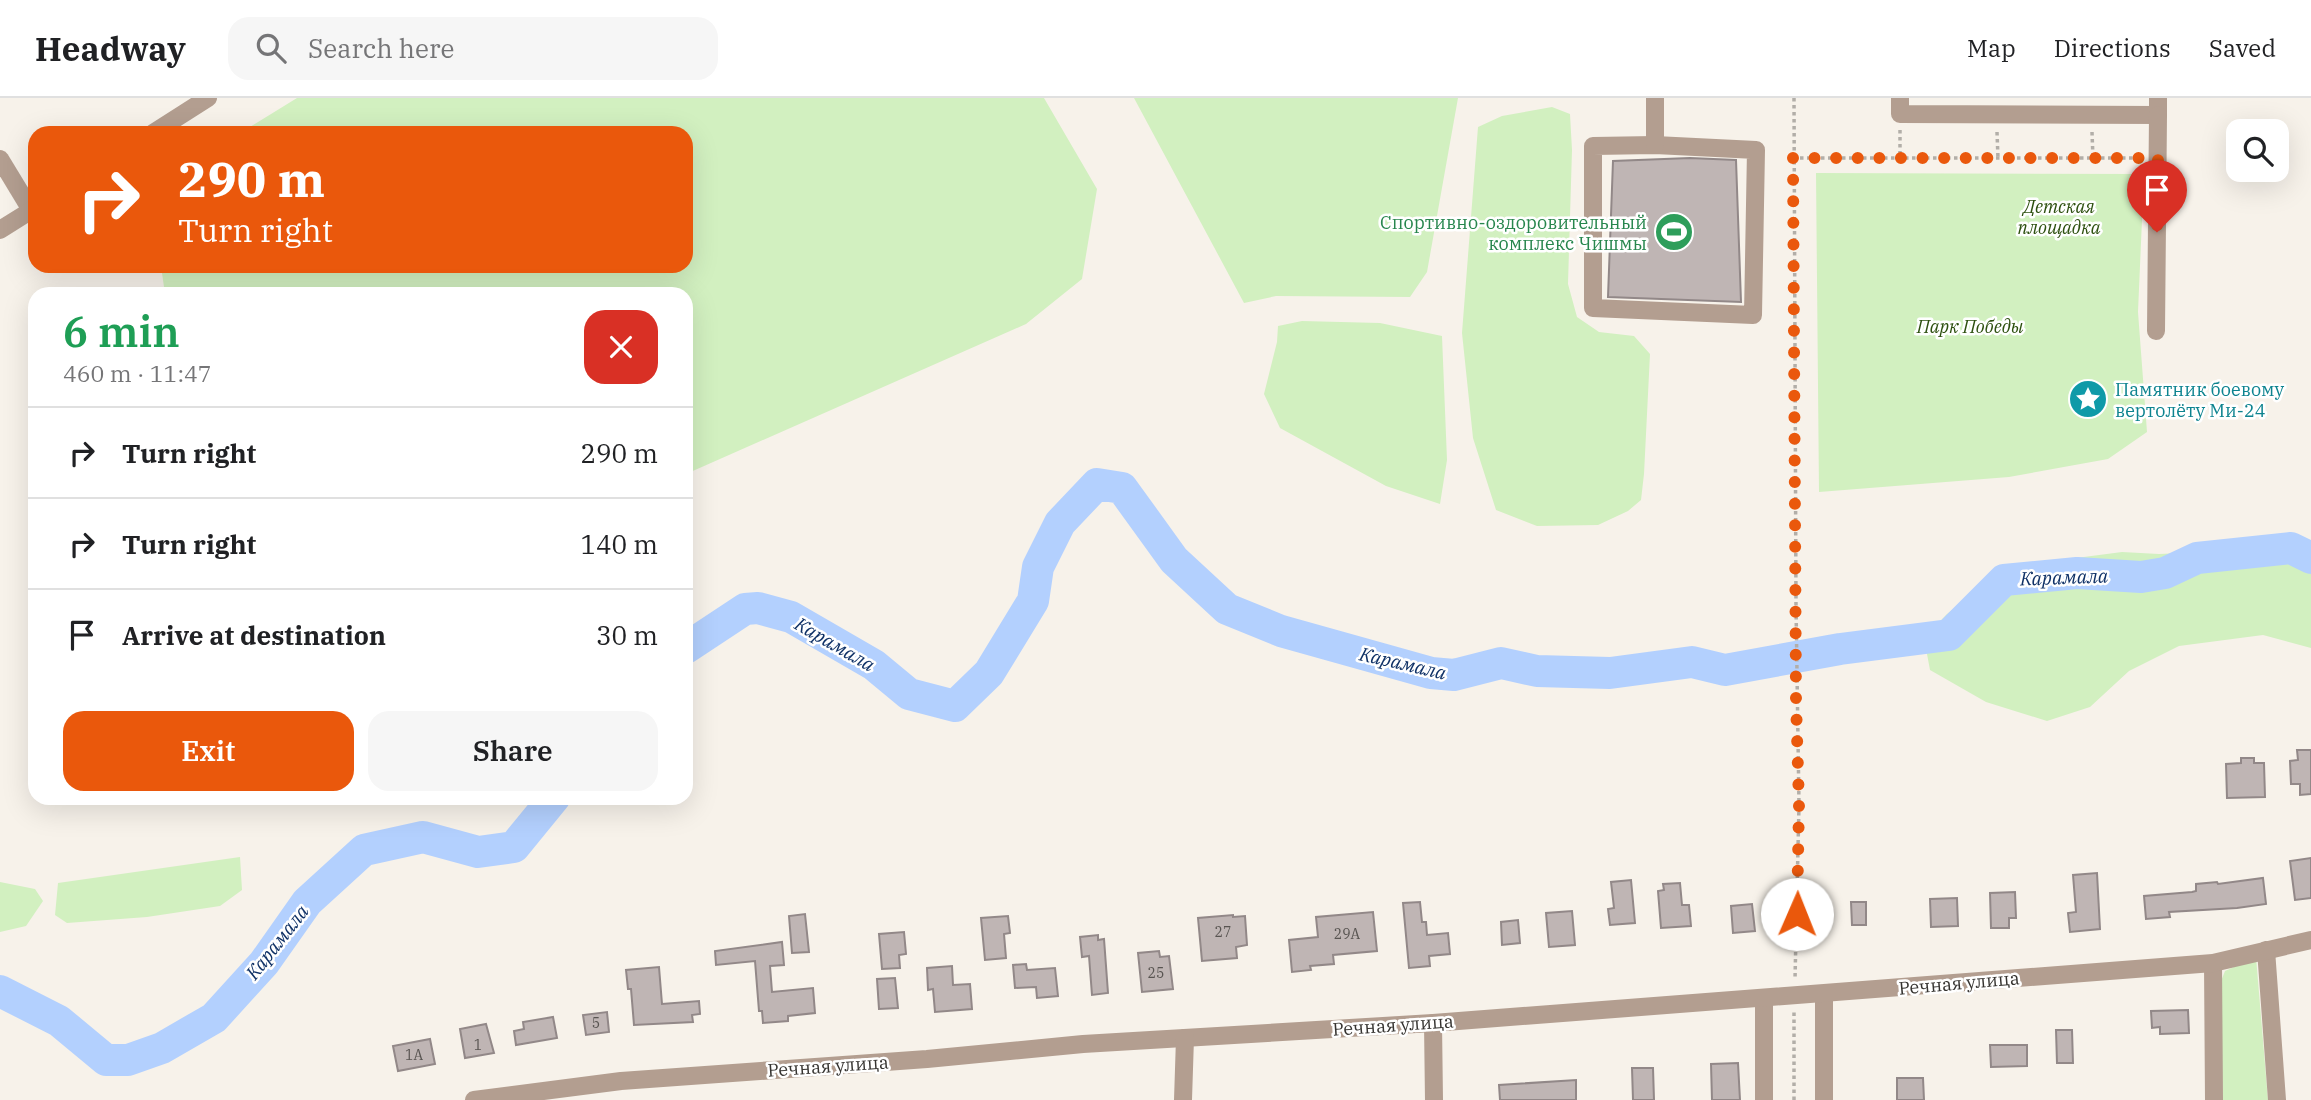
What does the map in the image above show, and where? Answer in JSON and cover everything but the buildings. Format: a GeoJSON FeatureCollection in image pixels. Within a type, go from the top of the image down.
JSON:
{"type":"FeatureCollection","features":[{"type":"Feature","properties":{"kind":"street"},"geometry":{"type":"LineString","coordinates":[[164,126],[208,98]]}},
{"type":"Feature","properties":{"kind":"street"},"geometry":{"type":"LineString","coordinates":[[1655,98],[1655,145]]}},
{"type":"Feature","properties":{"kind":"street"},"geometry":{"type":"LineString","coordinates":[[1900,106],[2158,107],[2156,331]]}},
{"type":"Feature","properties":{"kind":"street"},"geometry":{"type":"LineString","coordinates":[[1655,145],[1756,150],[1753,315],[1592,308],[1593,146],[1655,145]]}},
{"type":"Feature","properties":{"kind":"street"},"geometry":{"type":"LineString","coordinates":[[0,160],[28,202]]}},
{"type":"Feature","properties":{"kind":"street"},"geometry":{"type":"LineString","coordinates":[[0,230],[28,212]]}},
{"type":"Feature","properties":{"kind":"street","name":"Речная улица"},"geometry":{"type":"LineString","coordinates":[[474,1100],[621,1082],[1185,1038],[1764,999],[2213,963],[2311,940]]}},
{"type":"Feature","properties":{"kind":"street"},"geometry":{"type":"LineString","coordinates":[[2266,950],[2277,1100]]}},
{"type":"Feature","properties":{"kind":"street"},"geometry":{"type":"LineString","coordinates":[[2213,963],[2214,1100]]}},
{"type":"Feature","properties":{"kind":"street"},"geometry":{"type":"LineString","coordinates":[[1824,994],[1824,1100]]}},
{"type":"Feature","properties":{"kind":"street"},"geometry":{"type":"LineString","coordinates":[[1764,999],[1764,1100]]}},
{"type":"Feature","properties":{"kind":"street"},"geometry":{"type":"LineString","coordinates":[[1433,1023],[1434,1100]]}},
{"type":"Feature","properties":{"kind":"street"},"geometry":{"type":"LineString","coordinates":[[1184,1100],[1185,1038]]}},
{"type":"Feature","properties":{"kind":"path"},"geometry":{"type":"LineString","coordinates":[[1794,98],[1799,805],[1794,1100]]}},
{"type":"Feature","properties":{"kind":"path"},"geometry":{"type":"LineString","coordinates":[[1900,106],[1900,158]]}},
{"type":"Feature","properties":{"kind":"path"},"geometry":{"type":"LineString","coordinates":[[1793,158],[2158,158]]}},
{"type":"Feature","properties":{"kind":"green space"},"geometry":{"type":"Polygon","coordinates":[[[297,98],[1044,98],[1097,189],[1082,279],[1026,324],[693,471],[693,287],[164,287],[162,273],[693,273],[693,126],[251,126],[297,98]]]}},
{"type":"Feature","properties":{"kind":"green space"},"geometry":{"type":"Polygon","coordinates":[[[1134,98],[1458,98],[1427,272],[1410,297],[1276,296],[1244,303],[1134,98]]]}},
{"type":"Feature","properties":{"kind":"green space"},"geometry":{"type":"Polygon","coordinates":[[[1552,107],[1570,114],[1572,150],[1568,284],[1577,317],[1599,332],[1634,336],[1650,354],[1641,500],[1628,511],[1598,525],[1537,526],[1496,510],[1473,438],[1462,333],[1478,127],[1502,116],[1552,107]]]}},
{"type":"Feature","properties":{"kind":"green space","name":"Парк Победы"},"geometry":{"type":"Polygon","coordinates":[[[1816,173],[2144,174],[2138,312],[2147,432],[2108,459],[2009,477],[1819,492],[1816,173]]]}},
{"type":"Feature","properties":{"kind":"green space"},"geometry":{"type":"Polygon","coordinates":[[[1302,321],[1380,323],[1442,336],[1447,460],[1440,504],[1386,486],[1280,428],[1264,394],[1277,342],[1278,326],[1302,321]]]}},
{"type":"Feature","properties":{"kind":"green space"},"geometry":{"type":"Polygon","coordinates":[[[2291,548],[2311,558],[2311,648],[2263,635],[2179,646],[2129,671],[2090,707],[2047,721],[1986,702],[1930,670],[1924,638],[1947,614],[2006,567],[2122,552],[2159,554],[2291,548]]]}},
{"type":"Feature","properties":{"kind":"green space"},"geometry":{"type":"Polygon","coordinates":[[[240,857],[242,890],[220,906],[147,917],[67,923],[55,915],[58,883],[240,857]]]}},
{"type":"Feature","properties":{"kind":"green space"},"geometry":{"type":"Polygon","coordinates":[[[0,882],[35,889],[43,901],[26,926],[0,932],[0,882]]]}},
{"type":"Feature","properties":{"kind":"green space"},"geometry":{"type":"Polygon","coordinates":[[[2256,957],[2268,1100],[2223,1100],[2218,989],[2225,971],[2256,957]]]}},
{"type":"Feature","properties":{"kind":"waterway","name":"Карамала"},"geometry":{"type":"LineString","coordinates":[[693,643],[745,609],[758,608],[791,617],[874,665],[909,694],[955,706],[989,673],[1033,601],[1038,567],[1060,523],[1097,484],[1122,488],[1174,560],[1227,609],[1281,631],[1431,673],[1454,675],[1501,663],[1537,671],[1610,673],[1692,662],[1725,670],[1840,649],[1949,635],[2004,580],[2077,573],[2141,577],[2165,573],[2197,558],[2291,548],[2311,558]]}},
{"type":"Feature","properties":{"kind":"waterway","name":"Карамала"},"geometry":{"type":"LineString","coordinates":[[0,991],[59,1021],[106,1060],[128,1060],[162,1048],[214,1018],[264,963],[307,902],[364,850],[423,837],[478,852],[514,847],[548,805]]}},
{"type":"Feature","properties":{"kind":"place","name":"Спортивно-оздоровительный комплекс Чишмы"},"geometry":{"type":"Point","coordinates":[1674,232]}},
{"type":"Feature","properties":{"kind":"place","name":"Памятник боевому вертолёту Ми-24"},"geometry":{"type":"Point","coordinates":[2088,399]}},
{"type":"Feature","properties":{"kind":"route"},"geometry":{"type":"LineString","coordinates":[[1797,914],[1799,805],[1793,158],[2158,158],[2157,232]]}},
{"type":"Feature","properties":{"kind":"park label","name":"Детская площадка"},"geometry":{"type":"Point","coordinates":[2059,216]}}]}
